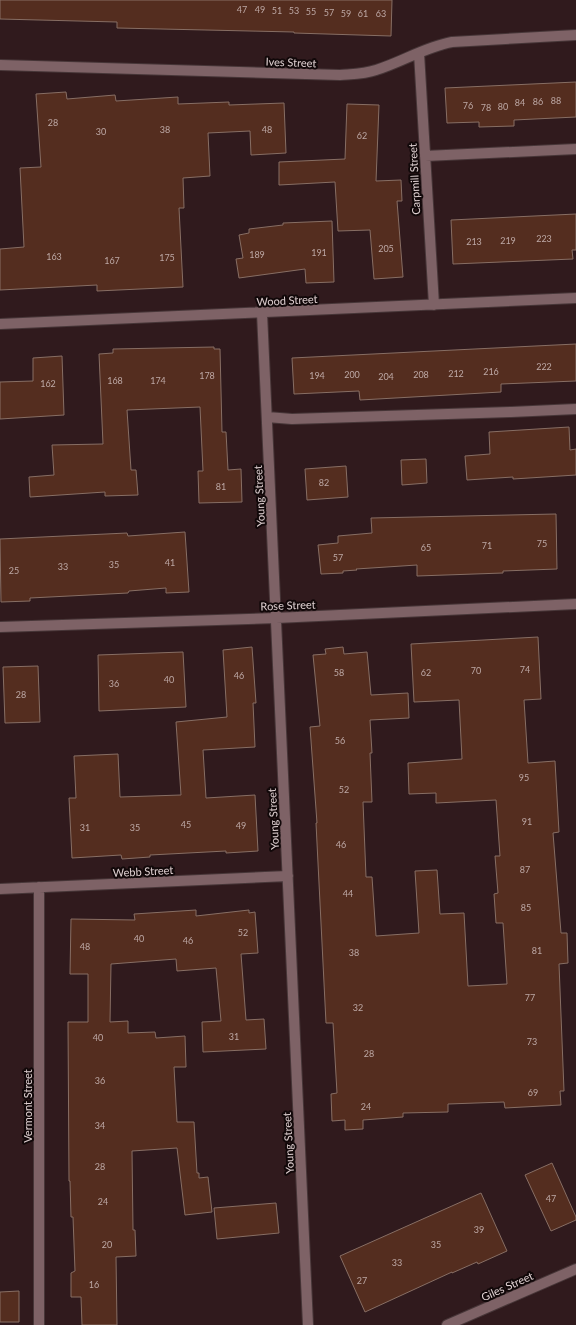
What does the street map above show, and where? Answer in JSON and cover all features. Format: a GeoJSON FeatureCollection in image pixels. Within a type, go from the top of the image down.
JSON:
{"type":"FeatureCollection","features":[{"type":"Feature","properties":{"kind":"street","name":"Ives Street"},"geometry":{"type":"LineString","coordinates":[[0,65],[340,75],[375,71],[442,44],[464,40],[576,35]]}},
{"type":"Feature","properties":{"kind":"street","name":"Carpmill Street"},"geometry":{"type":"LineString","coordinates":[[418,53],[434,305]]}},
{"type":"Feature","properties":{"kind":"street"},"geometry":{"type":"LineString","coordinates":[[425,156],[576,148]]}},
{"type":"Feature","properties":{"kind":"street","name":"Wood Street"},"geometry":{"type":"LineString","coordinates":[[0,324],[576,298]]}},
{"type":"Feature","properties":{"kind":"street","name":"Young Street"},"geometry":{"type":"LineString","coordinates":[[262,313],[308,1325]]}},
{"type":"Feature","properties":{"kind":"street"},"geometry":{"type":"LineString","coordinates":[[267,417],[300,418],[576,409]]}},
{"type":"Feature","properties":{"kind":"street","name":"Rose Street"},"geometry":{"type":"LineString","coordinates":[[0,627],[276,618],[576,604]]}},
{"type":"Feature","properties":{"kind":"street","name":"Webb Street"},"geometry":{"type":"LineString","coordinates":[[0,889],[288,876]]}},
{"type":"Feature","properties":{"kind":"street","name":"Vermont Street"},"geometry":{"type":"LineString","coordinates":[[39,887],[40,1325]]}},
{"type":"Feature","properties":{"kind":"street","name":"Giles Street"},"geometry":{"type":"LineString","coordinates":[[447,1325],[576,1269]]}},
{"type":"Feature","properties":{"kind":"building"},"geometry":{"type":"Polygon","coordinates":[[[0,0],[392,0],[391,36],[117,28],[117,22],[0,19],[0,0]]]}},
{"type":"Feature","properties":{"kind":"building"},"geometry":{"type":"Polygon","coordinates":[[[576,82],[576,117],[514,120],[514,126],[479,127],[479,122],[447,123],[445,88],[576,82]]]}},
{"type":"Feature","properties":{"kind":"building"},"geometry":{"type":"Polygon","coordinates":[[[66,92],[67,99],[115,95],[116,101],[178,97],[178,104],[229,102],[229,105],[284,103],[286,153],[251,155],[250,131],[208,133],[210,176],[183,178],[184,208],[179,208],[183,287],[97,291],[97,285],[0,290],[0,249],[24,247],[20,168],[41,167],[36,94],[66,92]]]}},
{"type":"Feature","properties":{"kind":"building"},"geometry":{"type":"Polygon","coordinates":[[[347,104],[379,105],[376,181],[401,180],[402,201],[397,201],[403,277],[374,279],[370,230],[338,231],[335,182],[279,185],[279,162],[345,159],[347,104]]]}},
{"type":"Feature","properties":{"kind":"building"},"geometry":{"type":"Polygon","coordinates":[[[576,214],[576,250],[572,250],[573,259],[453,264],[451,220],[576,214]]]}},
{"type":"Feature","properties":{"kind":"building"},"geometry":{"type":"Polygon","coordinates":[[[332,221],[334,282],[306,283],[305,269],[239,278],[236,259],[243,258],[239,235],[249,233],[249,229],[283,225],[283,223],[332,221]]]}},
{"type":"Feature","properties":{"kind":"building"},"geometry":{"type":"Polygon","coordinates":[[[576,344],[576,381],[501,384],[501,392],[360,400],[359,391],[294,394],[292,358],[576,344]]]}},
{"type":"Feature","properties":{"kind":"building"},"geometry":{"type":"Polygon","coordinates":[[[214,347],[214,349],[220,349],[222,432],[226,432],[228,470],[241,469],[242,502],[199,503],[198,471],[203,471],[200,407],[127,410],[131,470],[136,470],[138,495],[105,496],[105,492],[30,497],[29,477],[54,475],[52,445],[103,444],[99,354],[113,353],[113,349],[214,347]]]}},
{"type":"Feature","properties":{"kind":"building"},"geometry":{"type":"Polygon","coordinates":[[[62,356],[64,415],[0,419],[0,382],[33,381],[33,358],[62,356]]]}},
{"type":"Feature","properties":{"kind":"building"},"geometry":{"type":"Polygon","coordinates":[[[569,427],[570,450],[576,449],[576,475],[467,480],[465,456],[490,454],[489,432],[569,427]]]}},
{"type":"Feature","properties":{"kind":"building"},"geometry":{"type":"Polygon","coordinates":[[[426,459],[427,483],[402,485],[401,460],[426,459]]]}},
{"type":"Feature","properties":{"kind":"building"},"geometry":{"type":"Polygon","coordinates":[[[346,466],[348,497],[307,500],[305,469],[346,466]]]}},
{"type":"Feature","properties":{"kind":"building"},"geometry":{"type":"Polygon","coordinates":[[[556,514],[557,569],[503,571],[503,573],[417,576],[417,565],[356,569],[357,570],[343,571],[343,573],[321,574],[318,545],[338,543],[338,536],[372,533],[371,518],[556,514]]]}},
{"type":"Feature","properties":{"kind":"building"},"geometry":{"type":"Polygon","coordinates":[[[185,532],[189,592],[166,593],[166,588],[129,591],[128,593],[30,598],[30,601],[1,602],[0,539],[127,533],[128,536],[185,532]]]}},
{"type":"Feature","properties":{"kind":"building"},"geometry":{"type":"Polygon","coordinates":[[[538,637],[541,699],[524,700],[528,763],[555,761],[559,832],[553,833],[561,933],[567,933],[568,963],[559,964],[564,1091],[560,1091],[561,1105],[505,1108],[504,1102],[448,1104],[448,1112],[403,1113],[403,1117],[363,1120],[363,1129],[345,1130],[345,1120],[332,1121],[331,1094],[337,1093],[333,1023],[326,1023],[317,823],[310,727],[320,726],[313,655],[326,654],[325,649],[343,647],[344,654],[367,652],[371,695],[408,693],[409,718],[370,720],[372,802],[363,802],[366,877],[372,877],[376,936],[419,933],[415,871],[437,870],[440,914],[464,913],[468,986],[507,984],[503,923],[496,923],[494,894],[498,893],[495,856],[500,856],[496,800],[436,803],[436,793],[409,794],[408,763],[462,759],[459,700],[414,702],[411,644],[538,637]]]}},
{"type":"Feature","properties":{"kind":"building"},"geometry":{"type":"Polygon","coordinates":[[[252,647],[256,703],[253,703],[255,747],[203,750],[206,798],[255,795],[258,851],[150,855],[150,857],[122,859],[121,855],[72,858],[69,798],[76,798],[74,756],[118,754],[120,797],[181,795],[176,722],[227,717],[223,650],[252,647]]]}},
{"type":"Feature","properties":{"kind":"building"},"geometry":{"type":"Polygon","coordinates":[[[183,652],[186,707],[99,711],[98,655],[183,652]]]}},
{"type":"Feature","properties":{"kind":"building"},"geometry":{"type":"Polygon","coordinates":[[[38,666],[40,722],[5,723],[3,667],[38,666]]]}},
{"type":"Feature","properties":{"kind":"building"},"geometry":{"type":"Polygon","coordinates":[[[196,910],[196,916],[249,910],[249,913],[255,912],[258,953],[241,954],[246,1020],[264,1019],[266,1049],[203,1052],[202,1022],[221,1021],[216,968],[177,971],[176,959],[111,964],[110,1022],[128,1021],[128,1033],[155,1032],[156,1038],[185,1036],[186,1067],[174,1067],[177,1122],[194,1122],[197,1173],[199,1173],[199,1178],[208,1177],[212,1212],[185,1215],[177,1148],[132,1151],[133,1230],[135,1230],[136,1256],[116,1257],[117,1325],[82,1325],[81,1297],[71,1297],[71,1273],[75,1271],[73,1217],[71,1217],[69,1181],[68,1022],[88,1022],[88,974],[70,974],[71,919],[135,920],[134,914],[196,910]]]}},
{"type":"Feature","properties":{"kind":"building"},"geometry":{"type":"Polygon","coordinates":[[[552,1163],[576,1220],[551,1231],[525,1175],[552,1163]]]}},
{"type":"Feature","properties":{"kind":"building"},"geometry":{"type":"Polygon","coordinates":[[[481,1193],[507,1251],[478,1264],[477,1262],[452,1272],[365,1312],[340,1256],[481,1193]]]}},
{"type":"Feature","properties":{"kind":"building"},"geometry":{"type":"Polygon","coordinates":[[[276,1203],[279,1233],[217,1239],[214,1208],[276,1203]]]}},
{"type":"Feature","properties":{"kind":"building"},"geometry":{"type":"Polygon","coordinates":[[[19,1291],[19,1322],[0,1322],[0,1292],[19,1291]]]}}]}
